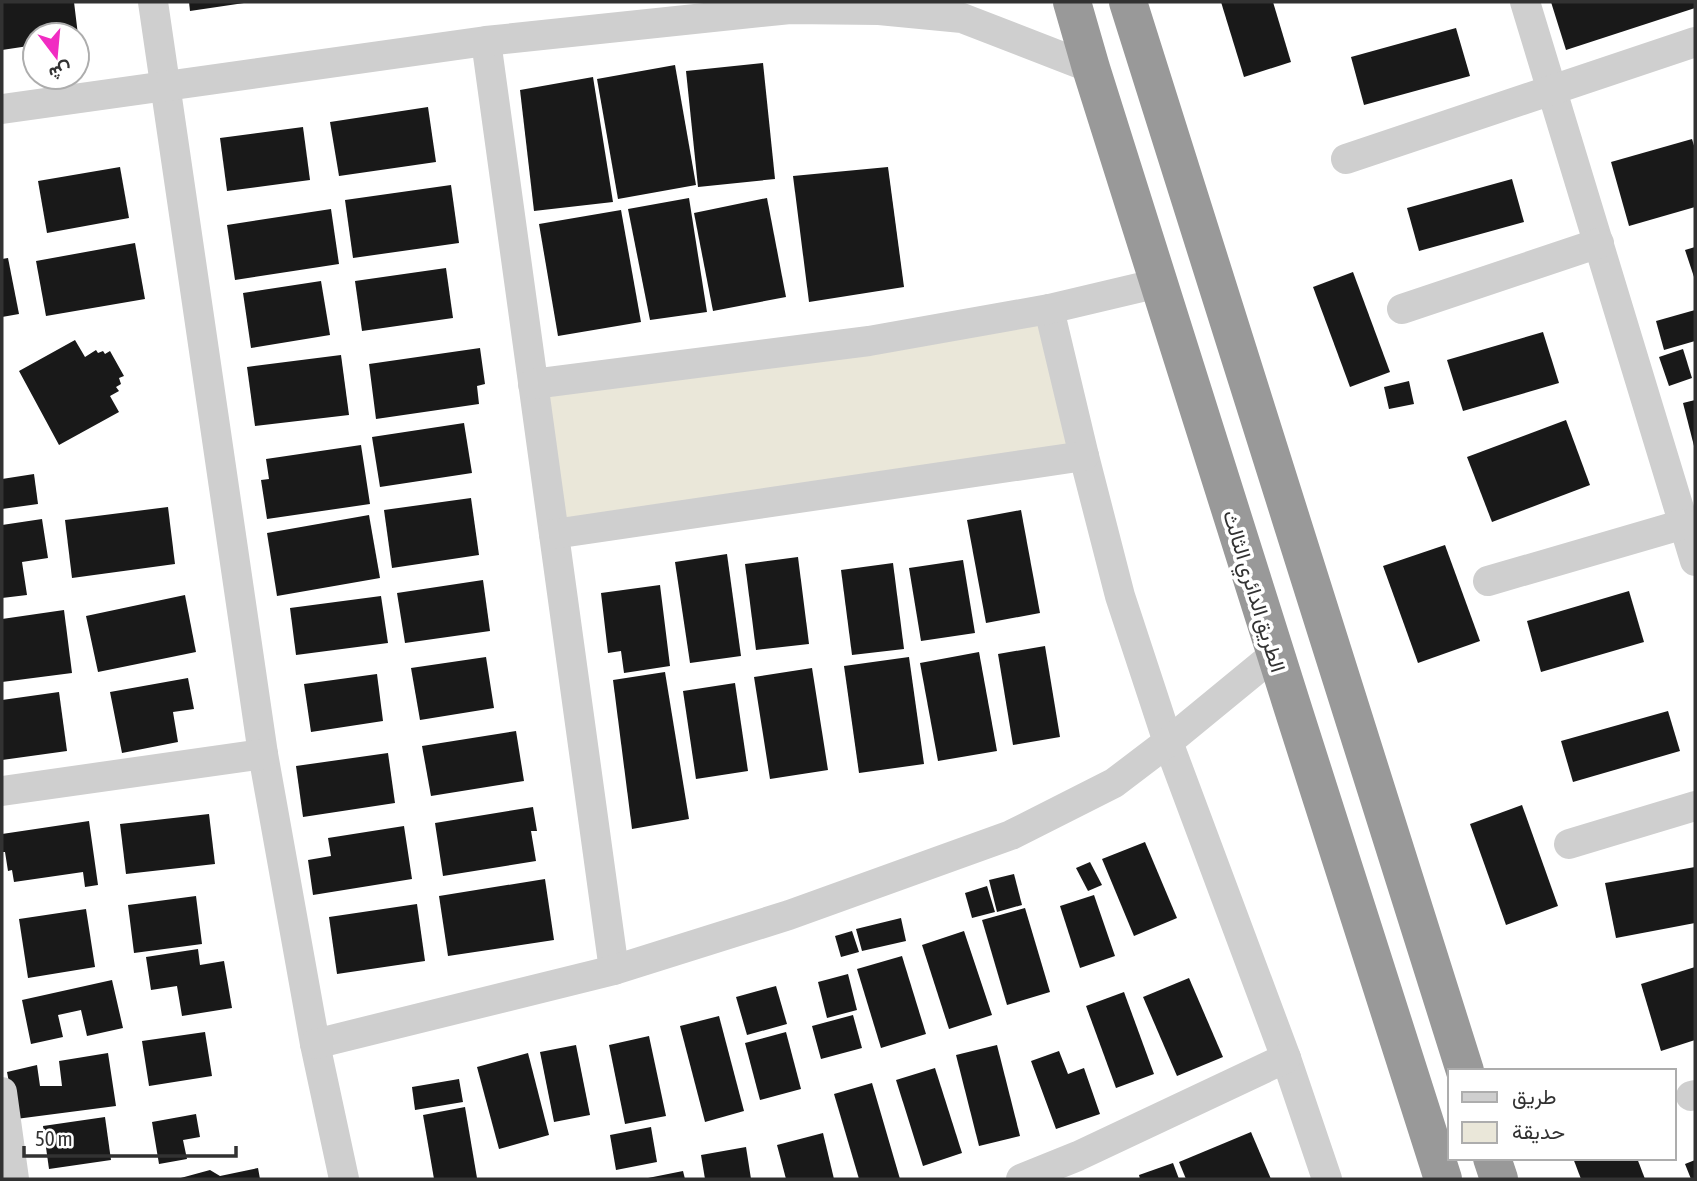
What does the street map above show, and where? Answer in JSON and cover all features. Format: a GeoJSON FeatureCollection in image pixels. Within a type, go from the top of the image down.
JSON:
{"type":"FeatureCollection","features":[{"type":"Feature","properties":{"kind":"highway","name":"الطريق الدائري الثالث"},"geometry":{"type":"LineString","coordinates":[[1072,2],[1275,654],[1443,1179]]}},
{"type":"Feature","properties":{"kind":"highway"},"geometry":{"type":"LineString","coordinates":[[1128,2],[1464,1069]]}},
{"type":"Feature","properties":{"kind":"highway"},"geometry":{"type":"LineString","coordinates":[[1493,1160],[1499,1179]]}},
{"type":"Feature","properties":{"kind":"street"},"geometry":{"type":"LineString","coordinates":[[153,2],[263,754],[315,1044],[344,1179]]}},
{"type":"Feature","properties":{"kind":"street"},"geometry":{"type":"LineString","coordinates":[[1525,2],[1599,243],[1684,482],[1684,524],[1695,561]]}},
{"type":"Feature","properties":{"kind":"street"},"geometry":{"type":"LineString","coordinates":[[2,109],[485,41],[790,9],[959,10],[1091,68]]}},
{"type":"Feature","properties":{"kind":"street"},"geometry":{"type":"LineString","coordinates":[[485,41],[614,970]]}},
{"type":"Feature","properties":{"kind":"street"},"geometry":{"type":"LineString","coordinates":[[1346,159],[1695,42]]}},
{"type":"Feature","properties":{"kind":"street"},"geometry":{"type":"LineString","coordinates":[[1402,309],[1599,243]]}},
{"type":"Feature","properties":{"kind":"street"},"geometry":{"type":"LineString","coordinates":[[533,384],[869,341],[1049,309],[1159,283]]}},
{"type":"Feature","properties":{"kind":"street"},"geometry":{"type":"LineString","coordinates":[[1049,309],[1120,596],[1168,741],[1286,1058],[1327,1179]]}},
{"type":"Feature","properties":{"kind":"street"},"geometry":{"type":"LineString","coordinates":[[554,534],[1084,456]]}},
{"type":"Feature","properties":{"kind":"street"},"geometry":{"type":"LineString","coordinates":[[1488,581],[1684,524]]}},
{"type":"Feature","properties":{"kind":"street"},"geometry":{"type":"LineString","coordinates":[[315,1044],[614,970],[789,915],[1012,835],[1114,783],[1275,654]]}},
{"type":"Feature","properties":{"kind":"street"},"geometry":{"type":"LineString","coordinates":[[2,791],[263,754]]}},
{"type":"Feature","properties":{"kind":"street"},"geometry":{"type":"LineString","coordinates":[[1569,844],[1695,806]]}},
{"type":"Feature","properties":{"kind":"street"},"geometry":{"type":"LineString","coordinates":[[1021,1179],[1082,1168],[1286,1058]]}},
{"type":"Feature","properties":{"kind":"street"},"geometry":{"type":"LineString","coordinates":[[2,1096],[14,1179]]}},
{"type":"Feature","properties":{"kind":"green space"},"geometry":{"type":"Polygon","coordinates":[[[1045,311],[1081,456],[548,534],[528,386],[1045,311]]]}},
{"type":"Feature","properties":{"kind":"building"},"geometry":{"type":"Polygon","coordinates":[[[74,2],[76,21],[21,21],[21,47],[2,50],[2,3],[74,2]]]}},
{"type":"Feature","properties":{"kind":"building"},"geometry":{"type":"Polygon","coordinates":[[[189,2],[243,2],[244,3],[190,11],[189,2]]]}},
{"type":"Feature","properties":{"kind":"building"},"geometry":{"type":"Polygon","coordinates":[[[1221,2],[1273,2],[1291,62],[1244,77],[1221,2]]]}},
{"type":"Feature","properties":{"kind":"building"},"geometry":{"type":"Polygon","coordinates":[[[1551,2],[1695,2],[1695,8],[1566,50],[1551,2]]]}},
{"type":"Feature","properties":{"kind":"building"},"geometry":{"type":"Polygon","coordinates":[[[1456,28],[1470,76],[1364,105],[1351,57],[1456,28]]]}},
{"type":"Feature","properties":{"kind":"building"},"geometry":{"type":"Polygon","coordinates":[[[763,63],[775,179],[698,187],[686,71],[763,63]]]}},
{"type":"Feature","properties":{"kind":"building"},"geometry":{"type":"Polygon","coordinates":[[[675,65],[696,185],[618,199],[597,79],[675,65]]]}},
{"type":"Feature","properties":{"kind":"building"},"geometry":{"type":"Polygon","coordinates":[[[593,77],[613,202],[534,211],[520,90],[593,77]]]}},
{"type":"Feature","properties":{"kind":"building"},"geometry":{"type":"Polygon","coordinates":[[[428,107],[436,162],[339,176],[330,122],[428,107]]]}},
{"type":"Feature","properties":{"kind":"building"},"geometry":{"type":"Polygon","coordinates":[[[303,127],[310,180],[227,191],[220,138],[303,127]]]}},
{"type":"Feature","properties":{"kind":"building"},"geometry":{"type":"Polygon","coordinates":[[[1692,139],[1695,149],[1695,207],[1629,226],[1611,162],[1692,139]]]}},
{"type":"Feature","properties":{"kind":"building"},"geometry":{"type":"Polygon","coordinates":[[[120,167],[129,218],[47,233],[38,181],[120,167]]]}},
{"type":"Feature","properties":{"kind":"building"},"geometry":{"type":"Polygon","coordinates":[[[888,167],[904,287],[809,302],[793,176],[888,167]]]}},
{"type":"Feature","properties":{"kind":"building"},"geometry":{"type":"Polygon","coordinates":[[[1512,179],[1524,222],[1419,251],[1407,208],[1512,179]]]}},
{"type":"Feature","properties":{"kind":"building"},"geometry":{"type":"Polygon","coordinates":[[[451,185],[459,243],[353,258],[345,200],[451,185]]]}},
{"type":"Feature","properties":{"kind":"building"},"geometry":{"type":"Polygon","coordinates":[[[689,198],[707,312],[650,320],[628,209],[689,198]]]}},
{"type":"Feature","properties":{"kind":"building"},"geometry":{"type":"Polygon","coordinates":[[[767,198],[786,297],[713,311],[694,213],[767,198]]]}},
{"type":"Feature","properties":{"kind":"building"},"geometry":{"type":"Polygon","coordinates":[[[331,209],[339,264],[235,280],[227,225],[331,209]]]}},
{"type":"Feature","properties":{"kind":"building"},"geometry":{"type":"Polygon","coordinates":[[[621,210],[641,322],[558,336],[539,224],[621,210]]]}},
{"type":"Feature","properties":{"kind":"building"},"geometry":{"type":"Polygon","coordinates":[[[135,243],[145,299],[46,316],[36,261],[135,243]]]}},
{"type":"Feature","properties":{"kind":"building"},"geometry":{"type":"Polygon","coordinates":[[[1695,247],[1695,280],[1685,250],[1695,247]]]}},
{"type":"Feature","properties":{"kind":"building"},"geometry":{"type":"Polygon","coordinates":[[[8,258],[19,314],[2,317],[2,259],[8,258]]]}},
{"type":"Feature","properties":{"kind":"building"},"geometry":{"type":"Polygon","coordinates":[[[446,268],[453,318],[362,331],[355,281],[446,268]]]}},
{"type":"Feature","properties":{"kind":"building"},"geometry":{"type":"Polygon","coordinates":[[[1353,272],[1390,372],[1350,387],[1313,287],[1353,272]]]}},
{"type":"Feature","properties":{"kind":"building"},"geometry":{"type":"Polygon","coordinates":[[[321,281],[330,335],[251,348],[243,293],[321,281]]]}},
{"type":"Feature","properties":{"kind":"building"},"geometry":{"type":"Polygon","coordinates":[[[1695,310],[1695,341],[1664,350],[1656,321],[1695,310]]]}},
{"type":"Feature","properties":{"kind":"building"},"geometry":{"type":"Polygon","coordinates":[[[1543,332],[1559,383],[1463,411],[1447,360],[1543,332]]]}},
{"type":"Feature","properties":{"kind":"building"},"geometry":{"type":"Polygon","coordinates":[[[75,340],[85,357],[96,350],[105,354],[110,351],[124,376],[119,378],[121,384],[116,387],[119,391],[110,396],[119,412],[59,445],[19,371],[75,340]]]}},
{"type":"Feature","properties":{"kind":"building"},"geometry":{"type":"Polygon","coordinates":[[[480,348],[485,384],[477,386],[479,404],[376,419],[369,364],[480,348]]]}},
{"type":"Feature","properties":{"kind":"building"},"geometry":{"type":"Polygon","coordinates":[[[1683,349],[1692,378],[1669,386],[1659,357],[1683,349]]]}},
{"type":"Feature","properties":{"kind":"building"},"geometry":{"type":"Polygon","coordinates":[[[341,355],[349,415],[255,426],[247,367],[341,355]]]}},
{"type":"Feature","properties":{"kind":"building"},"geometry":{"type":"Polygon","coordinates":[[[1409,381],[1414,404],[1389,409],[1384,387],[1409,381]]]}},
{"type":"Feature","properties":{"kind":"building"},"geometry":{"type":"Polygon","coordinates":[[[1695,400],[1695,446],[1694,446],[1683,403],[1695,400]]]}},
{"type":"Feature","properties":{"kind":"building"},"geometry":{"type":"Polygon","coordinates":[[[1566,420],[1590,485],[1492,522],[1467,457],[1566,420]]]}},
{"type":"Feature","properties":{"kind":"building"},"geometry":{"type":"Polygon","coordinates":[[[464,423],[472,473],[380,487],[372,437],[464,423]]]}},
{"type":"Feature","properties":{"kind":"building"},"geometry":{"type":"Polygon","coordinates":[[[361,445],[370,504],[267,519],[261,480],[269,479],[266,459],[361,445]]]}},
{"type":"Feature","properties":{"kind":"building"},"geometry":{"type":"Polygon","coordinates":[[[34,474],[38,504],[2,509],[2,479],[34,474]]]}},
{"type":"Feature","properties":{"kind":"building"},"geometry":{"type":"Polygon","coordinates":[[[471,498],[479,555],[392,568],[384,510],[471,498]]]}},
{"type":"Feature","properties":{"kind":"building"},"geometry":{"type":"Polygon","coordinates":[[[168,507],[175,564],[72,578],[65,520],[168,507]]]}},
{"type":"Feature","properties":{"kind":"building"},"geometry":{"type":"Polygon","coordinates":[[[1021,510],[1040,613],[986,623],[967,520],[1021,510]]]}},
{"type":"Feature","properties":{"kind":"building"},"geometry":{"type":"Polygon","coordinates":[[[369,515],[380,578],[277,596],[267,533],[369,515]]]}},
{"type":"Feature","properties":{"kind":"building"},"geometry":{"type":"Polygon","coordinates":[[[42,519],[48,558],[22,562],[27,595],[2,598],[2,525],[42,519]]]}},
{"type":"Feature","properties":{"kind":"building"},"geometry":{"type":"Polygon","coordinates":[[[1445,545],[1480,641],[1418,663],[1383,566],[1445,545]]]}},
{"type":"Feature","properties":{"kind":"building"},"geometry":{"type":"Polygon","coordinates":[[[727,554],[741,656],[690,663],[675,562],[727,554]]]}},
{"type":"Feature","properties":{"kind":"building"},"geometry":{"type":"Polygon","coordinates":[[[798,557],[809,644],[756,650],[745,564],[798,557]]]}},
{"type":"Feature","properties":{"kind":"building"},"geometry":{"type":"Polygon","coordinates":[[[963,560],[975,633],[921,641],[909,568],[963,560]]]}},
{"type":"Feature","properties":{"kind":"building"},"geometry":{"type":"Polygon","coordinates":[[[893,563],[904,649],[852,655],[841,570],[893,563]]]}},
{"type":"Feature","properties":{"kind":"building"},"geometry":{"type":"Polygon","coordinates":[[[483,580],[490,631],[405,643],[397,593],[483,580]]]}},
{"type":"Feature","properties":{"kind":"building"},"geometry":{"type":"Polygon","coordinates":[[[660,585],[670,666],[624,673],[621,651],[608,653],[601,593],[660,585]]]}},
{"type":"Feature","properties":{"kind":"building"},"geometry":{"type":"Polygon","coordinates":[[[1629,591],[1644,642],[1541,672],[1527,621],[1629,591]]]}},
{"type":"Feature","properties":{"kind":"building"},"geometry":{"type":"Polygon","coordinates":[[[185,595],[196,652],[98,672],[86,616],[185,595]]]}},
{"type":"Feature","properties":{"kind":"building"},"geometry":{"type":"Polygon","coordinates":[[[381,596],[388,643],[296,655],[290,608],[381,596]]]}},
{"type":"Feature","properties":{"kind":"building"},"geometry":{"type":"Polygon","coordinates":[[[64,610],[72,673],[2,682],[2,619],[64,610]]]}},
{"type":"Feature","properties":{"kind":"building"},"geometry":{"type":"Polygon","coordinates":[[[1045,646],[1060,737],[1013,745],[998,654],[1045,646]]]}},
{"type":"Feature","properties":{"kind":"building"},"geometry":{"type":"Polygon","coordinates":[[[979,652],[997,751],[938,761],[920,663],[979,652]]]}},
{"type":"Feature","properties":{"kind":"building"},"geometry":{"type":"Polygon","coordinates":[[[486,657],[494,708],[420,720],[411,668],[486,657]]]}},
{"type":"Feature","properties":{"kind":"building"},"geometry":{"type":"Polygon","coordinates":[[[909,657],[924,764],[859,773],[844,666],[909,657]]]}},
{"type":"Feature","properties":{"kind":"building"},"geometry":{"type":"Polygon","coordinates":[[[812,668],[828,770],[770,779],[754,677],[812,668]]]}},
{"type":"Feature","properties":{"kind":"building"},"geometry":{"type":"Polygon","coordinates":[[[665,672],[689,819],[632,829],[613,680],[665,672]]]}},
{"type":"Feature","properties":{"kind":"building"},"geometry":{"type":"Polygon","coordinates":[[[377,674],[383,721],[311,732],[304,684],[377,674]]]}},
{"type":"Feature","properties":{"kind":"building"},"geometry":{"type":"Polygon","coordinates":[[[188,678],[194,709],[173,712],[178,742],[122,753],[110,692],[188,678]]]}},
{"type":"Feature","properties":{"kind":"building"},"geometry":{"type":"Polygon","coordinates":[[[735,683],[748,771],[696,779],[683,691],[735,683]]]}},
{"type":"Feature","properties":{"kind":"building"},"geometry":{"type":"Polygon","coordinates":[[[59,692],[67,751],[2,760],[2,700],[59,692]]]}},
{"type":"Feature","properties":{"kind":"building"},"geometry":{"type":"Polygon","coordinates":[[[1668,711],[1680,751],[1573,782],[1561,741],[1668,711]]]}},
{"type":"Feature","properties":{"kind":"building"},"geometry":{"type":"Polygon","coordinates":[[[516,731],[524,781],[431,796],[422,746],[516,731]]]}},
{"type":"Feature","properties":{"kind":"building"},"geometry":{"type":"Polygon","coordinates":[[[388,753],[395,803],[303,817],[296,766],[388,753]]]}},
{"type":"Feature","properties":{"kind":"building"},"geometry":{"type":"Polygon","coordinates":[[[1522,805],[1558,906],[1506,925],[1470,824],[1522,805]]]}},
{"type":"Feature","properties":{"kind":"building"},"geometry":{"type":"Polygon","coordinates":[[[533,807],[537,831],[531,831],[536,861],[443,876],[435,823],[533,807]]]}},
{"type":"Feature","properties":{"kind":"building"},"geometry":{"type":"Polygon","coordinates":[[[209,814],[215,864],[126,874],[120,824],[209,814]]]}},
{"type":"Feature","properties":{"kind":"building"},"geometry":{"type":"Polygon","coordinates":[[[89,821],[98,885],[85,887],[83,872],[14,882],[12,870],[8,871],[5,852],[2,852],[2,834],[89,821]]]}},
{"type":"Feature","properties":{"kind":"building"},"geometry":{"type":"Polygon","coordinates":[[[404,826],[412,879],[313,895],[308,860],[331,856],[328,838],[404,826]]]}},
{"type":"Feature","properties":{"kind":"building"},"geometry":{"type":"Polygon","coordinates":[[[1145,842],[1177,918],[1134,936],[1102,859],[1145,842]]]}},
{"type":"Feature","properties":{"kind":"building"},"geometry":{"type":"Polygon","coordinates":[[[1090,862],[1102,885],[1088,891],[1076,868],[1090,862]]]}},
{"type":"Feature","properties":{"kind":"building"},"geometry":{"type":"Polygon","coordinates":[[[1695,867],[1695,923],[1616,938],[1605,883],[1695,867]]]}},
{"type":"Feature","properties":{"kind":"building"},"geometry":{"type":"Polygon","coordinates":[[[1014,874],[1022,905],[997,912],[989,880],[1014,874]]]}},
{"type":"Feature","properties":{"kind":"building"},"geometry":{"type":"Polygon","coordinates":[[[545,879],[554,940],[448,956],[439,896],[545,879]]]}},
{"type":"Feature","properties":{"kind":"building"},"geometry":{"type":"Polygon","coordinates":[[[987,886],[995,912],[972,918],[965,893],[987,886]]]}},
{"type":"Feature","properties":{"kind":"building"},"geometry":{"type":"Polygon","coordinates":[[[1094,895],[1115,956],[1080,968],[1060,906],[1094,895]]]}},
{"type":"Feature","properties":{"kind":"building"},"geometry":{"type":"Polygon","coordinates":[[[196,896],[202,944],[134,953],[128,905],[196,896]]]}},
{"type":"Feature","properties":{"kind":"building"},"geometry":{"type":"Polygon","coordinates":[[[417,904],[425,961],[337,974],[329,917],[417,904]]]}},
{"type":"Feature","properties":{"kind":"building"},"geometry":{"type":"Polygon","coordinates":[[[1025,908],[1050,992],[1007,1005],[982,920],[1025,908]]]}},
{"type":"Feature","properties":{"kind":"building"},"geometry":{"type":"Polygon","coordinates":[[[86,909],[95,967],[28,978],[19,919],[86,909]]]}},
{"type":"Feature","properties":{"kind":"building"},"geometry":{"type":"Polygon","coordinates":[[[901,918],[906,941],[862,951],[856,929],[901,918]]]}},
{"type":"Feature","properties":{"kind":"building"},"geometry":{"type":"Polygon","coordinates":[[[852,931],[859,952],[841,957],[835,936],[852,931]]]}},
{"type":"Feature","properties":{"kind":"building"},"geometry":{"type":"Polygon","coordinates":[[[964,931],[992,1015],[949,1029],[922,945],[964,931]]]}},
{"type":"Feature","properties":{"kind":"building"},"geometry":{"type":"Polygon","coordinates":[[[198,949],[200,965],[224,961],[232,1008],[182,1016],[177,986],[151,990],[146,957],[198,949]]]}},
{"type":"Feature","properties":{"kind":"building"},"geometry":{"type":"Polygon","coordinates":[[[902,956],[926,1034],[881,1048],[857,969],[902,956]]]}},
{"type":"Feature","properties":{"kind":"building"},"geometry":{"type":"Polygon","coordinates":[[[1695,967],[1695,1040],[1661,1051],[1641,984],[1695,967]]]}},
{"type":"Feature","properties":{"kind":"building"},"geometry":{"type":"Polygon","coordinates":[[[848,974],[857,1010],[827,1018],[818,982],[848,974]]]}},
{"type":"Feature","properties":{"kind":"building"},"geometry":{"type":"Polygon","coordinates":[[[1189,978],[1223,1057],[1177,1076],[1143,997],[1189,978]]]}},
{"type":"Feature","properties":{"kind":"building"},"geometry":{"type":"Polygon","coordinates":[[[112,980],[123,1028],[87,1036],[81,1010],[58,1015],[63,1037],[31,1044],[22,1000],[112,980]]]}},
{"type":"Feature","properties":{"kind":"building"},"geometry":{"type":"Polygon","coordinates":[[[776,986],[787,1024],[747,1035],[736,997],[776,986]]]}},
{"type":"Feature","properties":{"kind":"building"},"geometry":{"type":"Polygon","coordinates":[[[1124,992],[1154,1074],[1116,1088],[1086,1006],[1124,992]]]}},
{"type":"Feature","properties":{"kind":"building"},"geometry":{"type":"Polygon","coordinates":[[[853,1015],[862,1048],[821,1059],[812,1026],[853,1015]]]}},
{"type":"Feature","properties":{"kind":"building"},"geometry":{"type":"Polygon","coordinates":[[[719,1016],[744,1111],[705,1122],[680,1026],[719,1016]]]}},
{"type":"Feature","properties":{"kind":"building"},"geometry":{"type":"Polygon","coordinates":[[[205,1032],[212,1076],[149,1086],[142,1041],[205,1032]]]}},
{"type":"Feature","properties":{"kind":"building"},"geometry":{"type":"Polygon","coordinates":[[[786,1032],[801,1089],[760,1100],[745,1043],[786,1032]]]}},
{"type":"Feature","properties":{"kind":"building"},"geometry":{"type":"Polygon","coordinates":[[[649,1036],[666,1116],[625,1124],[609,1045],[649,1036]]]}},
{"type":"Feature","properties":{"kind":"building"},"geometry":{"type":"Polygon","coordinates":[[[576,1045],[590,1115],[554,1122],[540,1052],[576,1045]]]}},
{"type":"Feature","properties":{"kind":"building"},"geometry":{"type":"Polygon","coordinates":[[[997,1045],[1020,1136],[979,1146],[956,1055],[997,1045]]]}},
{"type":"Feature","properties":{"kind":"building"},"geometry":{"type":"Polygon","coordinates":[[[1059,1051],[1068,1074],[1084,1068],[1100,1114],[1056,1129],[1031,1061],[1059,1051]]]}},
{"type":"Feature","properties":{"kind":"building"},"geometry":{"type":"Polygon","coordinates":[[[108,1053],[116,1106],[16,1119],[7,1072],[37,1065],[40,1086],[62,1086],[59,1061],[108,1053]]]}},
{"type":"Feature","properties":{"kind":"building"},"geometry":{"type":"Polygon","coordinates":[[[528,1053],[549,1135],[499,1149],[477,1067],[528,1053]]]}},
{"type":"Feature","properties":{"kind":"building"},"geometry":{"type":"Polygon","coordinates":[[[935,1068],[962,1153],[923,1166],[896,1080],[935,1068]]]}},
{"type":"Feature","properties":{"kind":"building"},"geometry":{"type":"Polygon","coordinates":[[[459,1079],[463,1102],[415,1110],[412,1087],[459,1079]]]}},
{"type":"Feature","properties":{"kind":"building"},"geometry":{"type":"Polygon","coordinates":[[[872,1083],[900,1179],[859,1179],[834,1094],[872,1083]]]}},
{"type":"Feature","properties":{"kind":"building"},"geometry":{"type":"Polygon","coordinates":[[[465,1107],[477,1178],[434,1179],[423,1115],[465,1107]]]}},
{"type":"Feature","properties":{"kind":"building"},"geometry":{"type":"Polygon","coordinates":[[[196,1114],[200,1137],[183,1140],[187,1159],[159,1164],[152,1122],[196,1114]]]}},
{"type":"Feature","properties":{"kind":"building"},"geometry":{"type":"Polygon","coordinates":[[[105,1117],[111,1160],[49,1169],[43,1126],[105,1117]]]}},
{"type":"Feature","properties":{"kind":"building"},"geometry":{"type":"Polygon","coordinates":[[[651,1127],[657,1162],[616,1170],[610,1135],[651,1127]]]}},
{"type":"Feature","properties":{"kind":"building"},"geometry":{"type":"Polygon","coordinates":[[[1251,1132],[1271,1179],[1186,1179],[1179,1162],[1251,1132]]]}},
{"type":"Feature","properties":{"kind":"building"},"geometry":{"type":"Polygon","coordinates":[[[823,1133],[834,1179],[786,1179],[777,1145],[823,1133]]]}},
{"type":"Feature","properties":{"kind":"building"},"geometry":{"type":"Polygon","coordinates":[[[746,1147],[751,1179],[705,1179],[701,1155],[746,1147]]]}},
{"type":"Feature","properties":{"kind":"building"},"geometry":{"type":"Polygon","coordinates":[[[1574,1160],[1638,1160],[1645,1179],[1581,1179],[1574,1160]]]}},
{"type":"Feature","properties":{"kind":"building"},"geometry":{"type":"Polygon","coordinates":[[[1695,1160],[1695,1179],[1691,1179],[1685,1164],[1695,1160]]]}},
{"type":"Feature","properties":{"kind":"building"},"geometry":{"type":"Polygon","coordinates":[[[1173,1163],[1179,1179],[1140,1179],[1139,1175],[1173,1163]]]}},
{"type":"Feature","properties":{"kind":"building"},"geometry":{"type":"Polygon","coordinates":[[[258,1168],[260,1179],[177,1179],[210,1170],[220,1176],[258,1168]]]}},
{"type":"Feature","properties":{"kind":"building"},"geometry":{"type":"Polygon","coordinates":[[[683,1171],[685,1179],[648,1179],[648,1178],[683,1171]]]}}]}
